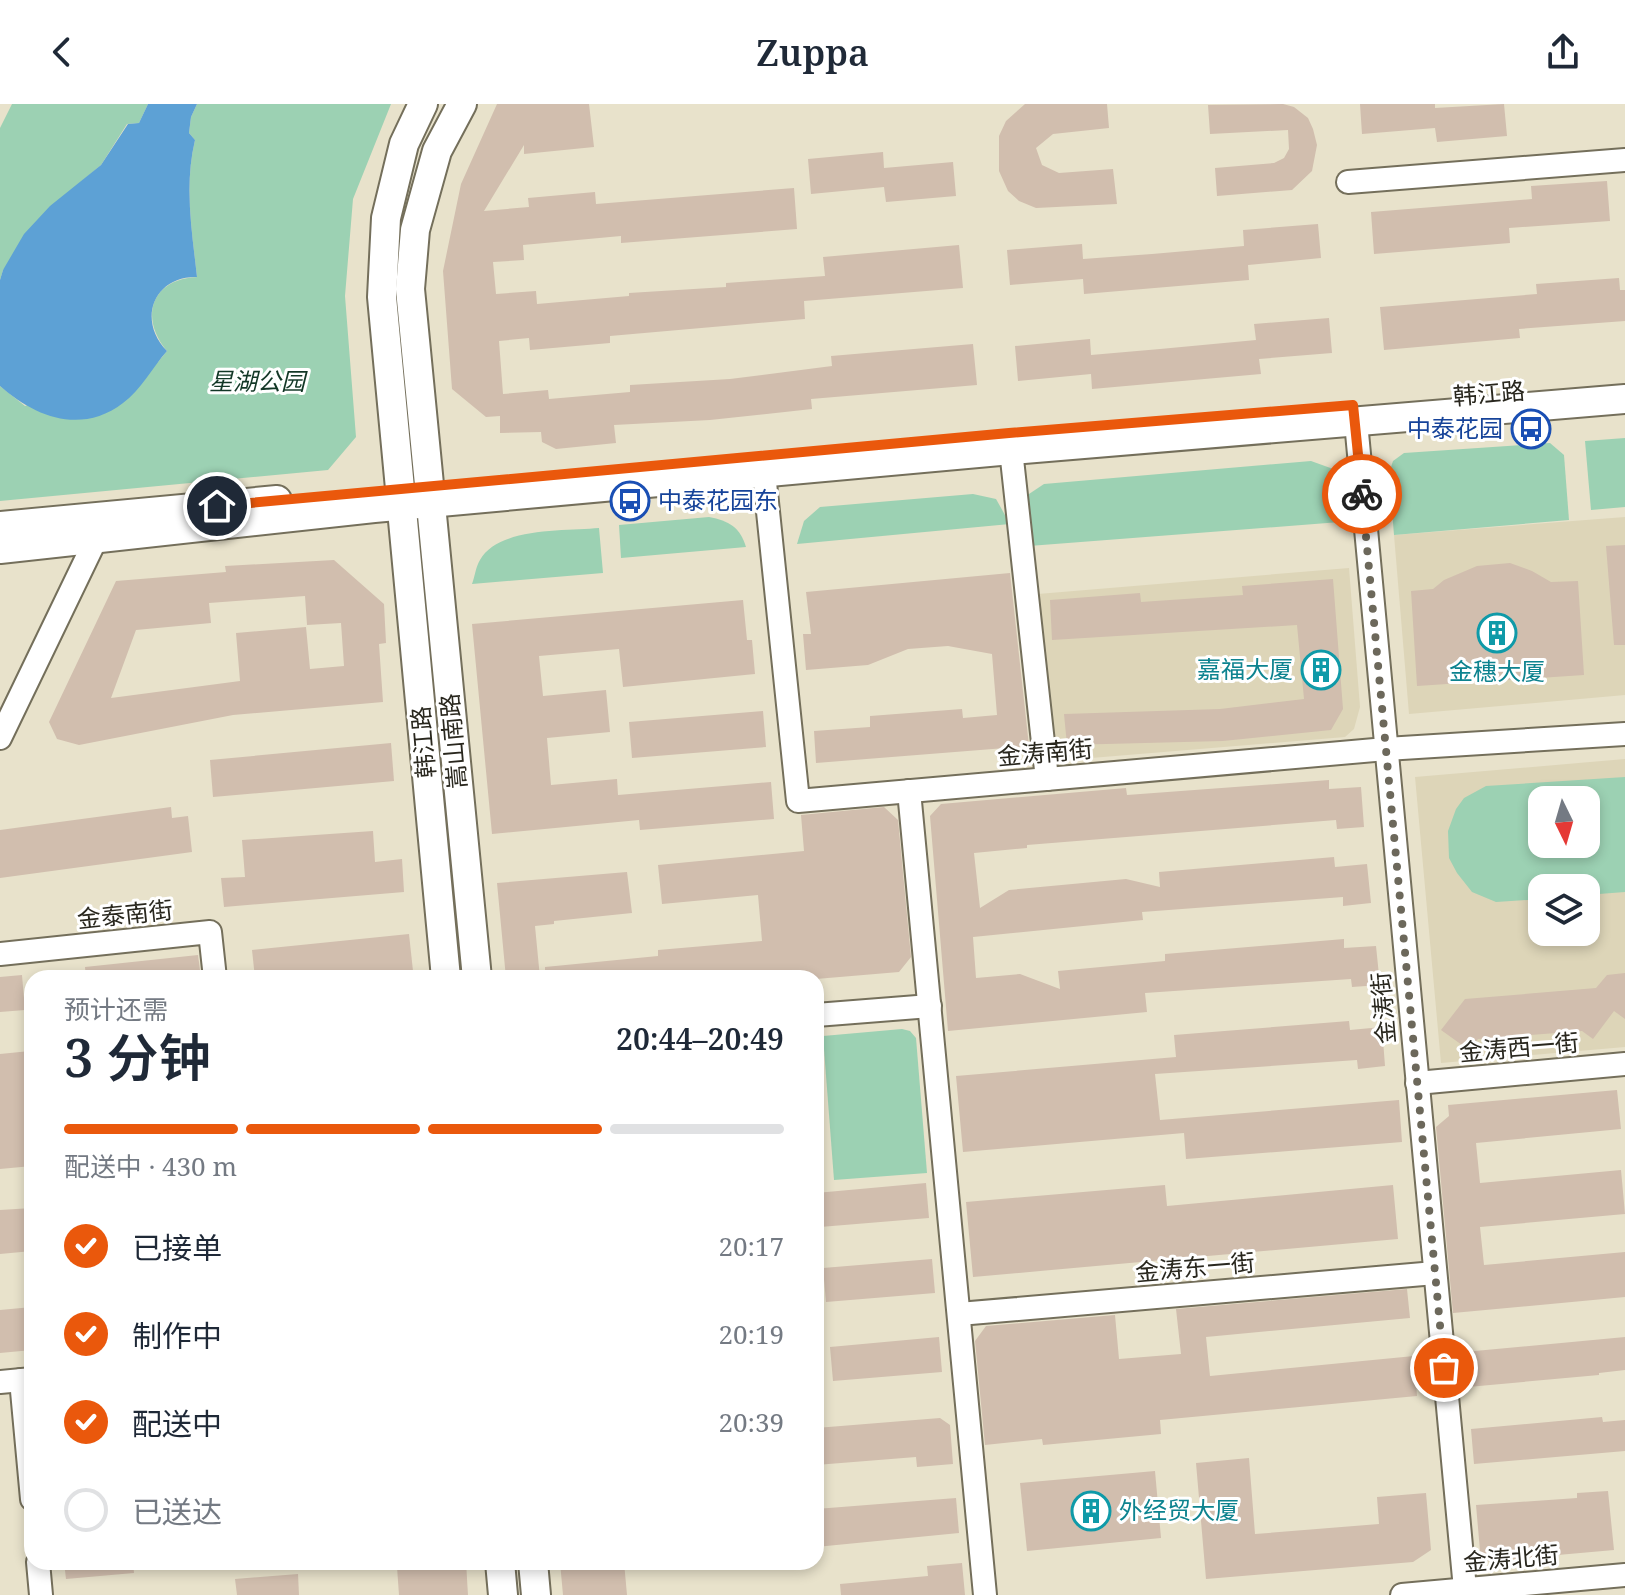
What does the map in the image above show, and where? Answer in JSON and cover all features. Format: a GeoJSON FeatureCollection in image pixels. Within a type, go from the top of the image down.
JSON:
{"type":"FeatureCollection","features":[{"type":"Feature","properties":{"kind":"street"},"geometry":{"type":"LineString","coordinates":[[401,497],[382,297],[386,218],[404,144],[423,104]]}},
{"type":"Feature","properties":{"kind":"street","name":"嵩山南路"},"geometry":{"type":"LineString","coordinates":[[462,104],[437,151],[415,230],[410,289],[476,970]]}},
{"type":"Feature","properties":{"kind":"street"},"geometry":{"type":"LineString","coordinates":[[1348,182],[1625,160]]}},
{"type":"Feature","properties":{"kind":"street","name":"韩江路"},"geometry":{"type":"LineString","coordinates":[[0,526],[764,473],[1011,450],[1625,383]]}},
{"type":"Feature","properties":{"kind":"street","name":"韩江路"},"geometry":{"type":"LineString","coordinates":[[431,495],[1024,432],[1625,399]]}},
{"type":"Feature","properties":{"kind":"street","name":"金涛街"},"geometry":{"type":"LineString","coordinates":[[1354,413],[1465,1589]]}},
{"type":"Feature","properties":{"kind":"street"},"geometry":{"type":"LineString","coordinates":[[1011,450],[1047,779]]}},
{"type":"Feature","properties":{"kind":"street","name":"金涛南街"},"geometry":{"type":"LineString","coordinates":[[764,473],[798,801],[1386,749],[1625,734]]}},
{"type":"Feature","properties":{"kind":"street","name":"韩江路"},"geometry":{"type":"LineString","coordinates":[[0,549],[96,539],[401,497]]}},
{"type":"Feature","properties":{"kind":"street","name":"韩江路"},"geometry":{"type":"LineString","coordinates":[[401,497],[445,970]]}},
{"type":"Feature","properties":{"kind":"street"},"geometry":{"type":"LineString","coordinates":[[0,738],[96,539]]}},
{"type":"Feature","properties":{"kind":"street"},"geometry":{"type":"LineString","coordinates":[[909,791],[985,1595]]}},
{"type":"Feature","properties":{"kind":"street","name":"金泰南街"},"geometry":{"type":"LineString","coordinates":[[0,954],[210,932],[214,970]]}},
{"type":"Feature","properties":{"kind":"street"},"geometry":{"type":"LineString","coordinates":[[824,1014],[930,1006]]}},
{"type":"Feature","properties":{"kind":"street","name":"金涛西一街"},"geometry":{"type":"LineString","coordinates":[[1417,1083],[1625,1064]]}},
{"type":"Feature","properties":{"kind":"street","name":"金涛东一街"},"geometry":{"type":"LineString","coordinates":[[959,1314],[1435,1273]]}},
{"type":"Feature","properties":{"kind":"street"},"geometry":{"type":"LineString","coordinates":[[18,1381],[24,1432]]}},
{"type":"Feature","properties":{"kind":"street"},"geometry":{"type":"LineString","coordinates":[[39,1570],[41,1595]]}},
{"type":"Feature","properties":{"kind":"street"},"geometry":{"type":"LineString","coordinates":[[501,1570],[503,1595]]}},
{"type":"Feature","properties":{"kind":"street"},"geometry":{"type":"LineString","coordinates":[[534,1570],[536,1595]]}},
{"type":"Feature","properties":{"kind":"street","name":"金涛北街"},"geometry":{"type":"LineString","coordinates":[[1402,1595],[1625,1575]]}},
{"type":"Feature","properties":{"kind":"shaded area"},"geometry":{"type":"Polygon","coordinates":[[[1625,517],[1625,695],[1409,714],[1394,535],[1625,517]]]}},
{"type":"Feature","properties":{"kind":"shaded area"},"geometry":{"type":"Polygon","coordinates":[[[1349,568],[1360,707],[1354,729],[1345,737],[1055,761],[1038,594],[1349,568]]]}},
{"type":"Feature","properties":{"kind":"shaded area"},"geometry":{"type":"Polygon","coordinates":[[[1625,759],[1625,1047],[1441,1063],[1415,777],[1625,759]]]}},
{"type":"Feature","properties":{"kind":"green space"},"geometry":{"type":"Polygon","coordinates":[[[12,104],[148,104],[139,123],[127,124],[101,165],[76,186],[3,270],[0,280],[0,128],[12,104]]]}},
{"type":"Feature","properties":{"kind":"green space","name":"星湖公园"},"geometry":{"type":"Polygon","coordinates":[[[197,104],[391,104],[353,199],[345,296],[356,437],[328,470],[0,501],[0,386],[25,406],[158,362],[167,351],[153,326],[154,302],[169,285],[181,279],[197,277],[189,191],[195,140],[189,133],[197,104]]]}},
{"type":"Feature","properties":{"kind":"green space"},"geometry":{"type":"Polygon","coordinates":[[[1625,438],[1625,507],[1591,510],[1585,441],[1625,438]]]}},
{"type":"Feature","properties":{"kind":"green space"},"geometry":{"type":"Polygon","coordinates":[[[1550,443],[1564,455],[1569,520],[1394,535],[1389,473],[1393,461],[1404,453],[1550,443]]]}},
{"type":"Feature","properties":{"kind":"green space"},"geometry":{"type":"Polygon","coordinates":[[[1311,461],[1336,470],[1340,522],[1029,546],[1026,496],[1044,484],[1311,461]]]}},
{"type":"Feature","properties":{"kind":"green space"},"geometry":{"type":"Polygon","coordinates":[[[973,494],[996,499],[1010,524],[797,544],[804,521],[820,507],[973,494]]]}},
{"type":"Feature","properties":{"kind":"green space"},"geometry":{"type":"Polygon","coordinates":[[[709,517],[733,526],[746,547],[621,558],[619,525],[709,517]]]}},
{"type":"Feature","properties":{"kind":"green space"},"geometry":{"type":"Polygon","coordinates":[[[599,528],[603,573],[472,584],[480,560],[489,549],[502,542],[534,533],[599,528]]]}},
{"type":"Feature","properties":{"kind":"green space"},"geometry":{"type":"Polygon","coordinates":[[[1625,777],[1625,892],[1600,894],[1600,874],[1528,874],[1528,900],[1496,902],[1472,892],[1449,858],[1448,831],[1464,798],[1486,786],[1625,777]]]}},
{"type":"Feature","properties":{"kind":"green space"},"geometry":{"type":"Polygon","coordinates":[[[902,1029],[910,1031],[916,1038],[927,1173],[834,1180],[824,1036],[902,1029]]]}},
{"type":"Feature","properties":{"kind":"water"},"geometry":{"type":"Polygon","coordinates":[[[148,104],[197,104],[189,133],[195,140],[189,191],[197,277],[170,284],[154,302],[153,327],[167,351],[129,398],[107,413],[91,418],[59,418],[28,406],[0,386],[0,280],[24,234],[50,206],[101,165],[128,124],[139,123],[148,104]]]}},
{"type":"Feature","properties":{"kind":"building"},"geometry":{"type":"Polygon","coordinates":[[[497,104],[589,104],[594,147],[524,154],[524,145],[484,211],[529,207],[528,198],[595,192],[596,204],[794,188],[797,229],[621,243],[621,236],[523,245],[524,260],[493,262],[496,294],[536,291],[537,304],[629,296],[629,293],[726,287],[726,283],[825,276],[823,257],[959,245],[963,288],[804,301],[805,319],[610,336],[610,343],[530,350],[529,338],[499,341],[503,394],[548,390],[549,399],[630,392],[630,385],[730,379],[832,366],[831,356],[973,344],[977,385],[811,399],[812,409],[710,420],[614,425],[616,443],[556,449],[542,442],[541,432],[500,433],[500,416],[486,417],[452,389],[443,271],[461,184],[497,104]]]}},
{"type":"Feature","properties":{"kind":"building"},"geometry":{"type":"Polygon","coordinates":[[[1025,104],[1107,104],[1109,128],[1053,134],[1036,148],[1042,165],[1059,173],[1113,169],[1117,204],[1036,208],[1019,201],[1008,191],[999,171],[999,136],[1006,121],[1025,104]]]}},
{"type":"Feature","properties":{"kind":"building"},"geometry":{"type":"Polygon","coordinates":[[[1283,104],[1294,107],[1308,118],[1313,129],[1317,145],[1312,171],[1292,190],[1217,196],[1215,168],[1274,163],[1284,158],[1289,149],[1288,130],[1210,134],[1208,105],[1283,104]]]}},
{"type":"Feature","properties":{"kind":"building"},"geometry":{"type":"Polygon","coordinates":[[[1360,104],[1435,104],[1435,108],[1504,104],[1507,136],[1437,142],[1435,128],[1362,134],[1360,104]]]}},
{"type":"Feature","properties":{"kind":"building"},"geometry":{"type":"Polygon","coordinates":[[[883,152],[884,168],[953,162],[956,196],[886,202],[884,187],[811,194],[808,159],[883,152]]]}},
{"type":"Feature","properties":{"kind":"building"},"geometry":{"type":"Polygon","coordinates":[[[1607,181],[1610,221],[1509,228],[1510,243],[1374,254],[1371,212],[1532,199],[1531,186],[1607,181]]]}},
{"type":"Feature","properties":{"kind":"building"},"geometry":{"type":"Polygon","coordinates":[[[1318,224],[1321,258],[1248,265],[1249,280],[1084,294],[1083,279],[1010,285],[1007,250],[1082,244],[1083,259],[1152,254],[1244,246],[1243,230],[1318,224]]]}},
{"type":"Feature","properties":{"kind":"building"},"geometry":{"type":"Polygon","coordinates":[[[1619,278],[1620,290],[1625,290],[1625,321],[1519,329],[1520,338],[1384,350],[1380,307],[1537,294],[1536,284],[1619,278]]]}},
{"type":"Feature","properties":{"kind":"building"},"geometry":{"type":"Polygon","coordinates":[[[1329,318],[1332,353],[1259,359],[1261,374],[1092,389],[1091,374],[1018,381],[1015,346],[1090,339],[1091,355],[1160,349],[1256,340],[1254,324],[1329,318]]]}},
{"type":"Feature","properties":{"kind":"building"},"geometry":{"type":"Polygon","coordinates":[[[1625,545],[1625,645],[1614,645],[1606,546],[1625,545]]]}},
{"type":"Feature","properties":{"kind":"building"},"geometry":{"type":"Polygon","coordinates":[[[334,560],[384,604],[386,643],[379,644],[383,702],[233,715],[79,745],[57,739],[49,722],[116,581],[226,572],[225,566],[334,560]],[[305,596],[209,603],[211,623],[136,630],[111,698],[240,681],[236,633],[306,627],[310,669],[344,666],[341,623],[307,625],[305,596]]]}},
{"type":"Feature","properties":{"kind":"building","name":"金穗大厦"},"geometry":{"type":"Polygon","coordinates":[[[1510,563],[1551,582],[1578,581],[1584,675],[1417,686],[1411,591],[1433,589],[1444,580],[1477,566],[1510,563]]]}},
{"type":"Feature","properties":{"kind":"building"},"geometry":{"type":"Polygon","coordinates":[[[1010,573],[1029,746],[816,763],[814,731],[870,727],[870,716],[962,709],[963,718],[997,715],[992,654],[948,646],[908,649],[868,665],[806,670],[803,634],[811,634],[806,592],[1010,573]]]}},
{"type":"Feature","properties":{"kind":"building","name":"嘉福大厦"},"geometry":{"type":"Polygon","coordinates":[[[1333,579],[1343,709],[1331,730],[1223,741],[1067,745],[1064,714],[1220,709],[1304,699],[1297,625],[1052,640],[1050,600],[1140,593],[1141,602],[1243,595],[1242,586],[1333,579]]]}},
{"type":"Feature","properties":{"kind":"building"},"geometry":{"type":"Polygon","coordinates":[[[743,600],[747,640],[752,640],[755,674],[623,687],[619,649],[539,656],[543,696],[606,690],[610,732],[547,738],[551,785],[617,779],[618,795],[771,782],[774,819],[640,830],[639,820],[492,834],[472,624],[743,600]]]}},
{"type":"Feature","properties":{"kind":"building"},"geometry":{"type":"Polygon","coordinates":[[[763,711],[766,747],[632,758],[629,722],[763,711]]]}},
{"type":"Feature","properties":{"kind":"building"},"geometry":{"type":"Polygon","coordinates":[[[391,743],[394,781],[213,797],[210,760],[391,743]]]}},
{"type":"Feature","properties":{"kind":"building"},"geometry":{"type":"Polygon","coordinates":[[[1329,780],[1329,789],[1361,787],[1364,827],[1337,829],[1336,820],[1027,845],[1027,848],[974,853],[980,908],[1009,890],[1126,879],[1160,887],[1159,872],[1334,857],[1335,867],[1367,864],[1371,903],[1343,906],[1343,897],[1142,912],[1143,920],[973,937],[976,978],[1020,974],[1060,989],[1058,971],[1165,961],[1165,954],[1344,939],[1344,948],[1376,946],[1380,985],[1352,987],[1351,979],[1145,993],[1147,1012],[948,1031],[930,816],[941,804],[1126,788],[1127,795],[1329,780]]]}},
{"type":"Feature","properties":{"kind":"building"},"geometry":{"type":"Polygon","coordinates":[[[171,807],[172,818],[188,816],[192,852],[0,878],[0,830],[171,807]]]}},
{"type":"Feature","properties":{"kind":"building"},"geometry":{"type":"Polygon","coordinates":[[[884,807],[898,820],[911,957],[899,972],[824,978],[824,970],[545,970],[545,967],[658,956],[658,950],[762,941],[758,895],[662,904],[658,865],[804,851],[801,815],[884,807]]]}},
{"type":"Feature","properties":{"kind":"building"},"geometry":{"type":"Polygon","coordinates":[[[373,831],[375,862],[402,859],[404,892],[224,907],[221,878],[245,877],[242,840],[373,831]]]}},
{"type":"Feature","properties":{"kind":"building"},"geometry":{"type":"Polygon","coordinates":[[[627,872],[632,913],[554,921],[554,924],[535,926],[539,970],[505,970],[497,883],[627,872]]]}},
{"type":"Feature","properties":{"kind":"building"},"geometry":{"type":"Polygon","coordinates":[[[409,934],[413,970],[254,970],[252,950],[409,934]]]}},
{"type":"Feature","properties":{"kind":"building"},"geometry":{"type":"Polygon","coordinates":[[[198,955],[200,970],[85,970],[85,967],[198,955]]]}},
{"type":"Feature","properties":{"kind":"building"},"geometry":{"type":"Polygon","coordinates":[[[1625,973],[1625,1019],[1614,1011],[1593,1039],[1582,1031],[1478,1039],[1469,1050],[1441,1030],[1465,999],[1596,988],[1607,975],[1625,973]]]}},
{"type":"Feature","properties":{"kind":"building"},"geometry":{"type":"Polygon","coordinates":[[[22,975],[24,1010],[0,1012],[0,977],[22,975]]]}},
{"type":"Feature","properties":{"kind":"building"},"geometry":{"type":"Polygon","coordinates":[[[1349,1021],[1350,1030],[1382,1027],[1385,1066],[1358,1069],[1357,1060],[1155,1074],[1160,1120],[1399,1100],[1402,1142],[1186,1159],[1184,1133],[963,1152],[956,1076],[1176,1057],[1174,1035],[1349,1021]]]}},
{"type":"Feature","properties":{"kind":"building"},"geometry":{"type":"Polygon","coordinates":[[[24,1052],[24,1167],[0,1169],[0,1054],[24,1052]]]}},
{"type":"Feature","properties":{"kind":"building"},"geometry":{"type":"Polygon","coordinates":[[[1617,1090],[1621,1129],[1476,1143],[1480,1183],[1621,1170],[1625,1214],[1480,1227],[1484,1265],[1625,1252],[1625,1297],[1453,1313],[1436,1127],[1449,1116],[1448,1105],[1617,1090]]]}},
{"type":"Feature","properties":{"kind":"building"},"geometry":{"type":"Polygon","coordinates":[[[926,1183],[929,1218],[824,1227],[824,1192],[926,1183]]]}},
{"type":"Feature","properties":{"kind":"building"},"geometry":{"type":"Polygon","coordinates":[[[1165,1185],[1167,1206],[1393,1185],[1398,1239],[973,1277],[966,1202],[1165,1185]]]}},
{"type":"Feature","properties":{"kind":"building"},"geometry":{"type":"Polygon","coordinates":[[[24,1208],[24,1252],[0,1254],[0,1210],[24,1208]]]}},
{"type":"Feature","properties":{"kind":"building"},"geometry":{"type":"Polygon","coordinates":[[[932,1259],[935,1293],[826,1302],[824,1268],[932,1259]]]}},
{"type":"Feature","properties":{"kind":"building"},"geometry":{"type":"Polygon","coordinates":[[[1407,1289],[1410,1318],[1206,1337],[1210,1376],[1414,1356],[1417,1396],[1160,1420],[1161,1434],[1043,1445],[1042,1439],[985,1445],[975,1341],[986,1326],[1115,1315],[1119,1359],[1181,1354],[1176,1309],[1407,1289]]]}},
{"type":"Feature","properties":{"kind":"building"},"geometry":{"type":"Polygon","coordinates":[[[24,1308],[24,1351],[0,1353],[0,1310],[24,1308]]]}},
{"type":"Feature","properties":{"kind":"building"},"geometry":{"type":"Polygon","coordinates":[[[939,1337],[942,1372],[833,1381],[830,1347],[939,1337]]]}},
{"type":"Feature","properties":{"kind":"building"},"geometry":{"type":"Polygon","coordinates":[[[1625,1337],[1625,1370],[1468,1387],[1464,1352],[1625,1337]]]}},
{"type":"Feature","properties":{"kind":"building"},"geometry":{"type":"Polygon","coordinates":[[[1602,1417],[1603,1422],[1625,1420],[1625,1451],[1474,1464],[1471,1429],[1602,1417]]]}},
{"type":"Feature","properties":{"kind":"building"},"geometry":{"type":"Polygon","coordinates":[[[940,1418],[950,1425],[953,1464],[917,1467],[916,1457],[824,1464],[824,1427],[940,1418]]]}},
{"type":"Feature","properties":{"kind":"building"},"geometry":{"type":"Polygon","coordinates":[[[1249,1458],[1255,1534],[1379,1524],[1377,1497],[1426,1493],[1431,1550],[1413,1562],[1206,1579],[1196,1463],[1249,1458]]]}},
{"type":"Feature","properties":{"kind":"building","name":"外经贸大厦"},"geometry":{"type":"Polygon","coordinates":[[[1155,1471],[1161,1538],[1027,1551],[1020,1483],[1155,1471]]]}},
{"type":"Feature","properties":{"kind":"building"},"geometry":{"type":"Polygon","coordinates":[[[1608,1491],[1614,1550],[1481,1562],[1476,1505],[1577,1498],[1577,1493],[1608,1491]]]}},
{"type":"Feature","properties":{"kind":"building"},"geometry":{"type":"Polygon","coordinates":[[[956,1498],[959,1533],[824,1546],[824,1508],[956,1498]]]}},
{"type":"Feature","properties":{"kind":"building"},"geometry":{"type":"Polygon","coordinates":[[[962,1563],[965,1595],[841,1595],[840,1584],[928,1576],[927,1566],[962,1563]]]}},
{"type":"Feature","properties":{"kind":"building"},"geometry":{"type":"Polygon","coordinates":[[[65,1570],[134,1570],[134,1573],[66,1579],[65,1570]]]}},
{"type":"Feature","properties":{"kind":"building"},"geometry":{"type":"Polygon","coordinates":[[[397,1570],[466,1570],[468,1595],[399,1595],[397,1570]]]}},
{"type":"Feature","properties":{"kind":"building"},"geometry":{"type":"Polygon","coordinates":[[[561,1570],[625,1570],[627,1595],[563,1595],[561,1570]]]}},
{"type":"Feature","properties":{"kind":"building"},"geometry":{"type":"Polygon","coordinates":[[[298,1574],[299,1595],[237,1595],[235,1579],[298,1574]]]}},
{"type":"Feature","properties":{"kind":"way so far"},"geometry":{"type":"LineString","coordinates":[[1362,494],[1444,1368]]}},
{"type":"Feature","properties":{"kind":"place","name":"中泰花园"},"geometry":{"type":"Point","coordinates":[1531,429]}},
{"type":"Feature","properties":{"kind":"place","name":"中泰花园东"},"geometry":{"type":"Point","coordinates":[630,501]}},
{"type":"Feature","properties":{"kind":"place","name":"金穗大厦"},"geometry":{"type":"Point","coordinates":[1497,633]}},
{"type":"Feature","properties":{"kind":"place","name":"嘉福大厦"},"geometry":{"type":"Point","coordinates":[1321,670]}},
{"type":"Feature","properties":{"kind":"place","name":"外经贸大厦"},"geometry":{"type":"Point","coordinates":[1091,1511]}},
{"type":"Feature","properties":{"kind":"route"},"geometry":{"type":"LineString","coordinates":[[217,506],[1009,433],[1353,405],[1362,494]]}}]}
